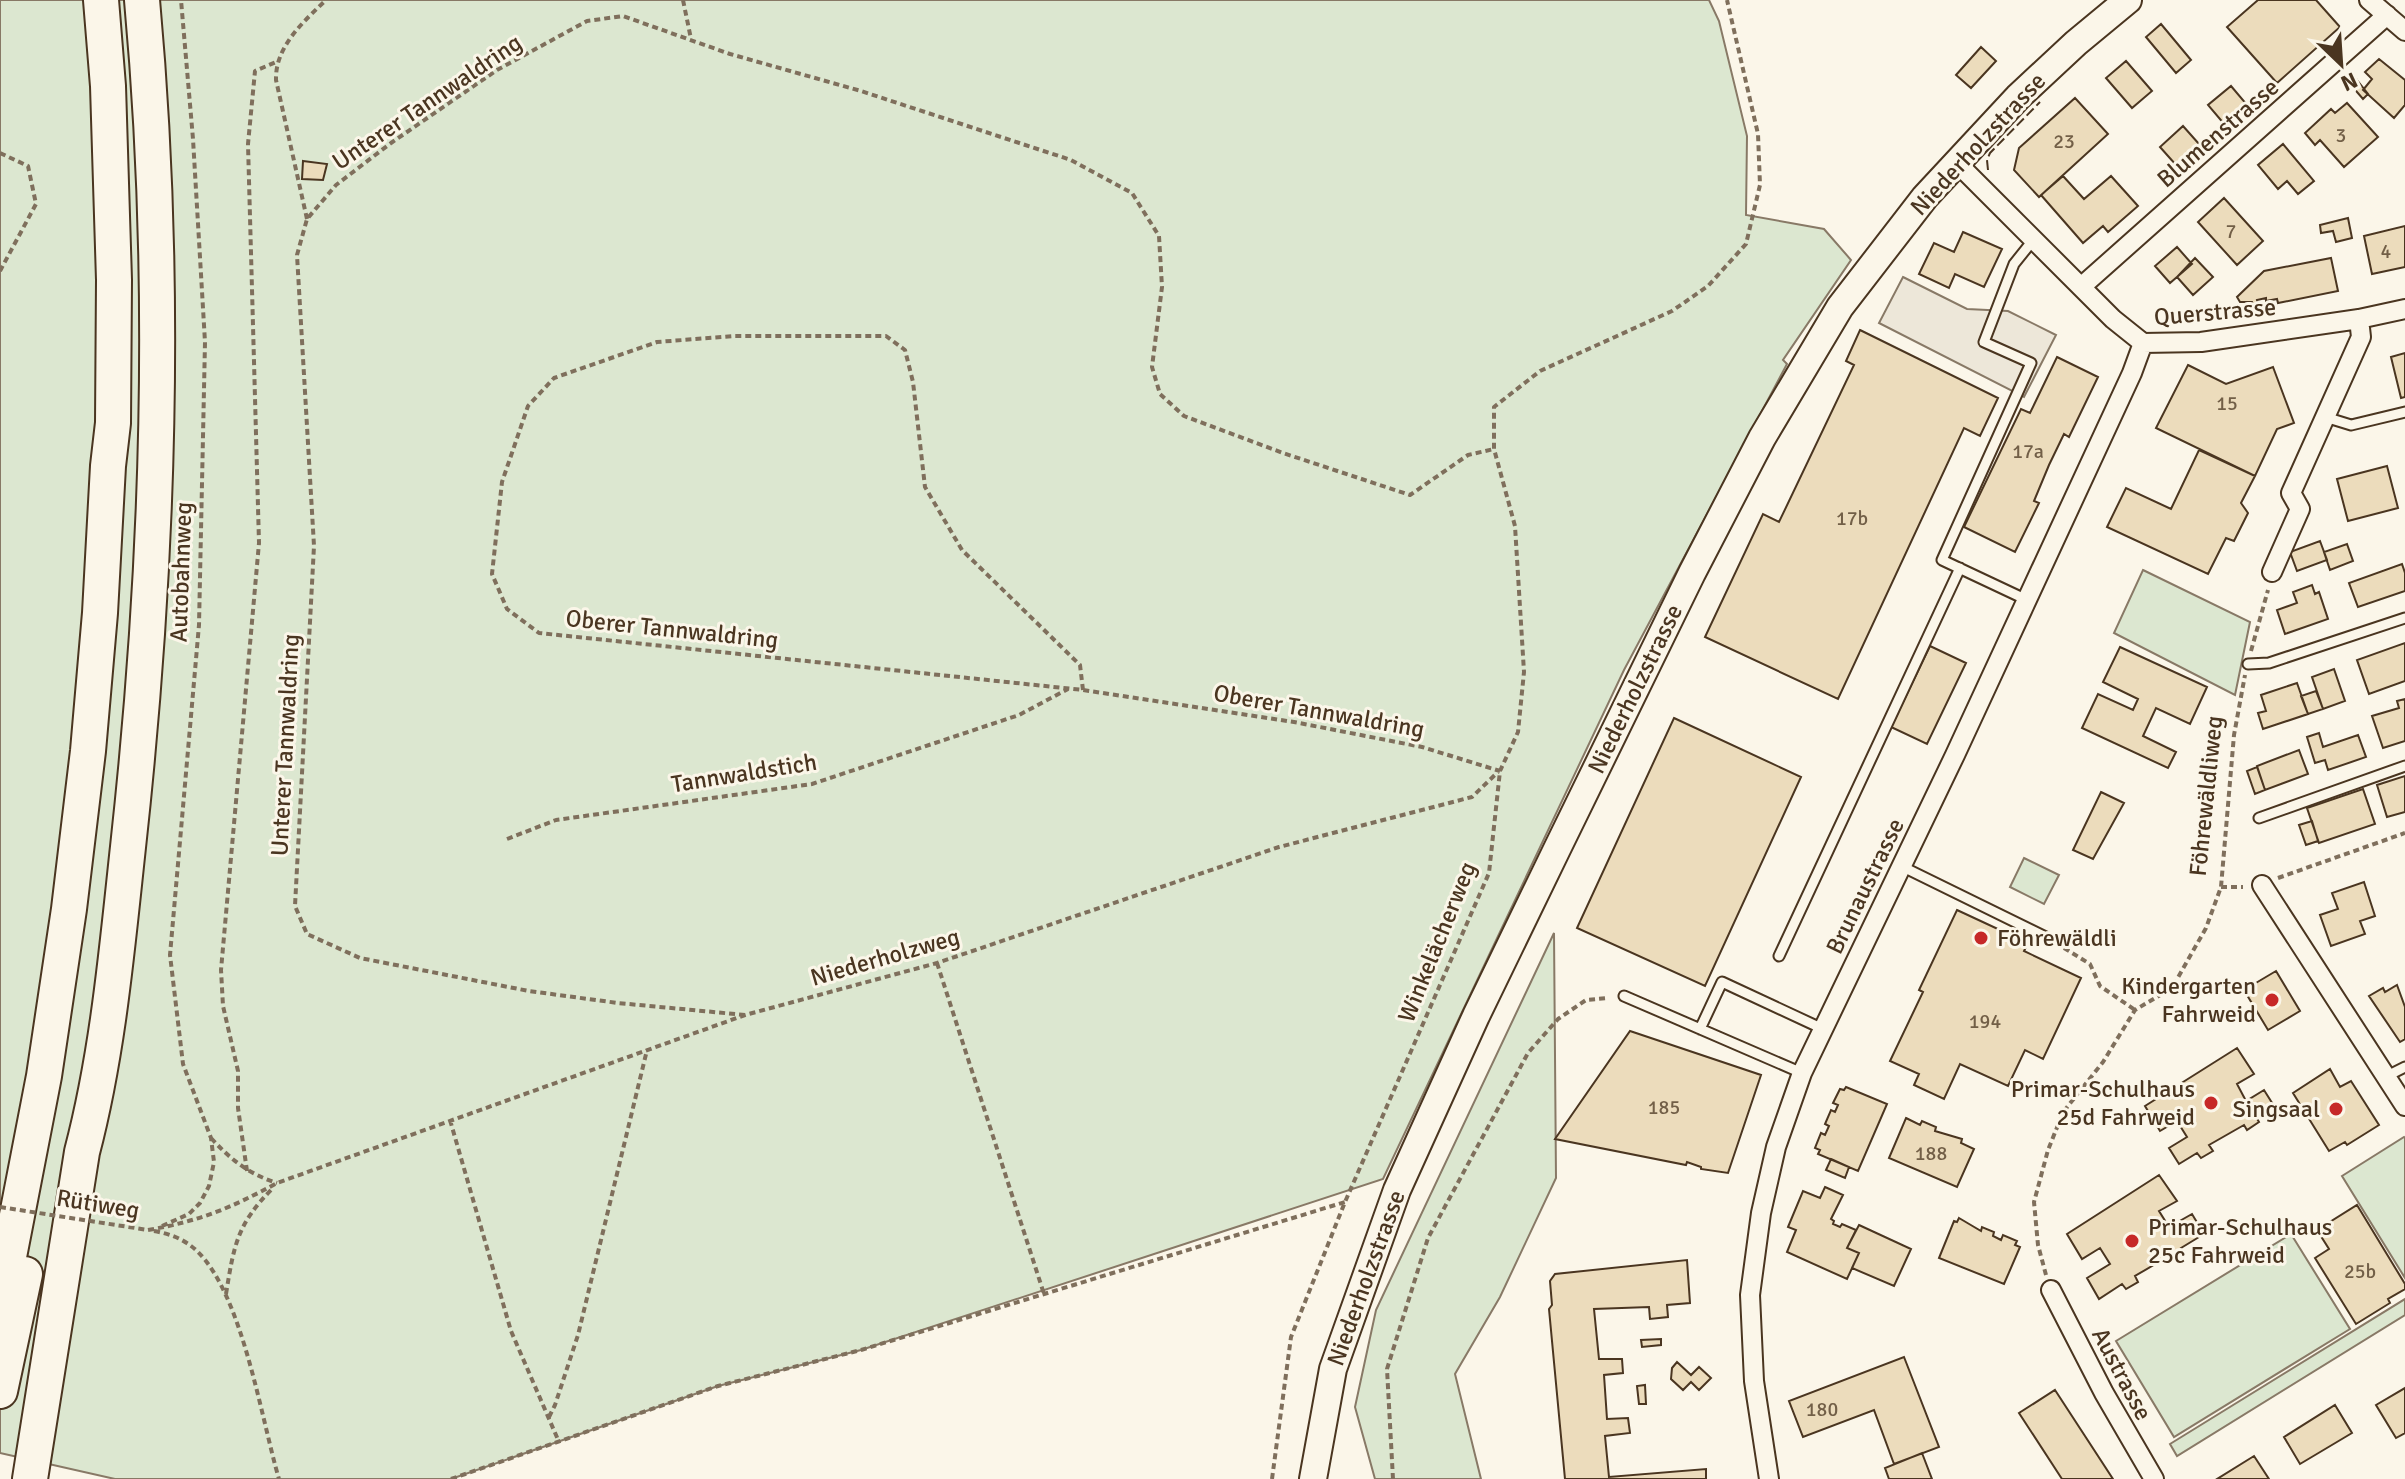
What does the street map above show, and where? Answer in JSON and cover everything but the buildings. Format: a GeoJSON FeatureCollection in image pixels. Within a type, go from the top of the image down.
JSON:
{"type":"FeatureCollection","features":[{"type":"Feature","properties":{"kind":"highway"},"geometry":{"type":"LineString","coordinates":[[0,1303],[44,1076],[69,909],[88,751],[100,613],[113,423],[114,280],[112,184],[101,0]]}},
{"type":"Feature","properties":{"kind":"highway"},"geometry":{"type":"LineString","coordinates":[[30,1479],[82,1152],[93,1111],[106,1028],[133,803],[153,533],[158,347],[157,243],[142,0]]}},
{"type":"Feature","properties":{"kind":"highway"},"geometry":{"type":"LineString","coordinates":[[0,1391],[51,1136],[84,910],[103,749],[123,468],[113,423]]}},
{"type":"Feature","properties":{"kind":"highway"},"geometry":{"type":"LineString","coordinates":[[49,1479],[99,1152],[93,1111]]}},
{"type":"Feature","properties":{"kind":"main road","name":"Niederholzstrasse"},"geometry":{"type":"LineString","coordinates":[[1313,1479],[1333,1369],[1397,1190],[1476,1016],[1618,725],[1713,532],[1800,371],[1840,307],[1956,162],[2018,97],[2128,0]]}},
{"type":"Feature","properties":{"kind":"street"},"geometry":{"type":"LineString","coordinates":[[2369,0],[2405,31]]}},
{"type":"Feature","properties":{"kind":"street","name":"Blumenstrasse"},"geometry":{"type":"LineString","coordinates":[[2081,287],[2387,15]]}},
{"type":"Feature","properties":{"kind":"street","name":"Querstrasse"},"geometry":{"type":"LineString","coordinates":[[1956,162],[2113,319],[2143,343],[2201,342],[2359,319],[2405,309]]}},
{"type":"Feature","properties":{"kind":"street"},"geometry":{"type":"LineString","coordinates":[[2272,572],[2300,509],[2291,493],[2361,337],[2359,319]]}},
{"type":"Feature","properties":{"kind":"street","name":"Brunaustrasse"},"geometry":{"type":"LineString","coordinates":[[1769,1479],[1754,1381],[1750,1295],[1761,1213],[1776,1147],[1802,1073],[2027,600],[2126,387],[2143,343]]}},
{"type":"Feature","properties":{"kind":"street"},"geometry":{"type":"LineString","coordinates":[[2262,885],[2405,1106]]}},
{"type":"Feature","properties":{"kind":"street","name":"Austrasse"},"geometry":{"type":"LineString","coordinates":[[2051,1290],[2104,1393],[2154,1479]]}},
{"type":"Feature","properties":{"kind":"lane"},"geometry":{"type":"LineString","coordinates":[[2027,600],[1942,560],[2031,363],[1984,342],[2014,264],[2034,239]]}},
{"type":"Feature","properties":{"kind":"lane"},"geometry":{"type":"LineString","coordinates":[[2325,417],[2351,425],[2405,412]]}},
{"type":"Feature","properties":{"kind":"lane"},"geometry":{"type":"LineString","coordinates":[[1779,956],[1960,568]]}},
{"type":"Feature","properties":{"kind":"lane"},"geometry":{"type":"LineString","coordinates":[[2248,664],[2269,663],[2405,618]]}},
{"type":"Feature","properties":{"kind":"lane"},"geometry":{"type":"LineString","coordinates":[[2259,818],[2405,766]]}},
{"type":"Feature","properties":{"kind":"lane"},"geometry":{"type":"LineString","coordinates":[[1901,866],[2052,940]]}},
{"type":"Feature","properties":{"kind":"lane"},"geometry":{"type":"LineString","coordinates":[[1700,1029],[1722,982],[1823,1029]]}},
{"type":"Feature","properties":{"kind":"lane"},"geometry":{"type":"LineString","coordinates":[[1624,996],[1802,1073]]}},
{"type":"Feature","properties":{"kind":"lane"},"geometry":{"type":"LineString","coordinates":[[2385,1077],[2405,1067]]}},
{"type":"Feature","properties":{"kind":"path","name":"Autobahnweg"},"geometry":{"type":"LineString","coordinates":[[148,1230],[189,1214],[200,1203],[209,1186],[214,1162],[211,1138],[183,1064],[170,955],[199,625],[205,342],[181,0]]}},
{"type":"Feature","properties":{"kind":"path"},"geometry":{"type":"LineString","coordinates":[[307,219],[276,80],[276,62],[299,26],[326,0]]}},
{"type":"Feature","properties":{"kind":"path"},"geometry":{"type":"LineString","coordinates":[[683,0],[691,39]]}},
{"type":"Feature","properties":{"kind":"path"},"geometry":{"type":"LineString","coordinates":[[1494,449],[1494,407],[1540,371],[1672,311],[1708,286],[1746,244],[1760,185],[1758,134],[1727,0]]}},
{"type":"Feature","properties":{"kind":"path","name":"Unterer Tannwaldring"},"geometry":{"type":"LineString","coordinates":[[745,1015],[529,991],[360,958],[307,934],[295,906],[314,546],[297,255],[307,219],[336,185],[391,143],[497,70],[587,21],[623,16],[730,54],[861,91],[1071,160],[1132,193],[1159,236],[1162,287],[1152,367],[1160,394],[1184,416],[1410,495],[1468,455],[1494,449]]}},
{"type":"Feature","properties":{"kind":"path"},"geometry":{"type":"LineString","coordinates":[[247,1171],[238,1108],[238,1071],[223,1006],[221,970],[259,543],[248,144],[255,71],[276,62]]}},
{"type":"Feature","properties":{"kind":"path"},"geometry":{"type":"LineString","coordinates":[[0,153],[28,166],[36,204],[0,271]]}},
{"type":"Feature","properties":{"kind":"path","name":"Oberer Tannwaldring"},"geometry":{"type":"LineString","coordinates":[[1083,690],[1080,665],[962,550],[925,487],[913,382],[905,350],[886,336],[735,336],[657,342],[554,378],[528,406],[502,482],[492,574],[507,609],[539,633],[1070,688],[1083,690],[1294,722],[1422,747],[1500,771]]}},
{"type":"Feature","properties":{"kind":"path","name":"Winkelächerweg"},"geometry":{"type":"LineString","coordinates":[[1272,1479],[1291,1337],[1345,1202],[1489,873],[1500,771],[1518,732],[1524,672],[1515,526],[1494,449]]}},
{"type":"Feature","properties":{"kind":"path","name":"Föhrewäldliweg"},"geometry":{"type":"LineString","coordinates":[[2051,1290],[2038,1245],[2034,1202],[2044,1160],[2064,1111],[2103,1062],[2135,1010],[2172,988],[2206,928],[2221,887],[2234,735],[2248,664],[2272,572]]}},
{"type":"Feature","properties":{"kind":"path","name":"Tannwaldstich"},"geometry":{"type":"LineString","coordinates":[[507,839],[556,820],[812,784],[1019,715],[1070,688]]}},
{"type":"Feature","properties":{"kind":"path","name":"Niederholzweg"},"geometry":{"type":"LineString","coordinates":[[277,1183],[745,1015],[937,963],[1279,847],[1472,797],[1500,771]]}},
{"type":"Feature","properties":{"kind":"path"},"geometry":{"type":"LineString","coordinates":[[2262,885],[2290,872],[2405,833]]}},
{"type":"Feature","properties":{"kind":"path"},"geometry":{"type":"LineString","coordinates":[[2052,940],[2090,964],[2100,986],[2135,1010]]}},
{"type":"Feature","properties":{"kind":"path"},"geometry":{"type":"LineString","coordinates":[[937,963],[1044,1294]]}},
{"type":"Feature","properties":{"kind":"path"},"geometry":{"type":"LineString","coordinates":[[1393,1479],[1387,1369],[1428,1238],[1528,1053],[1558,1019],[1586,1000],[1624,996]]}},
{"type":"Feature","properties":{"kind":"path"},"geometry":{"type":"LineString","coordinates":[[549,1417],[578,1335],[647,1050]]}},
{"type":"Feature","properties":{"kind":"path"},"geometry":{"type":"LineString","coordinates":[[450,1120],[511,1331],[559,1442]]}},
{"type":"Feature","properties":{"kind":"path","name":"Autobahnweg"},"geometry":{"type":"LineString","coordinates":[[211,1138],[247,1171],[277,1183]]}},
{"type":"Feature","properties":{"kind":"path"},"geometry":{"type":"LineString","coordinates":[[226,1296],[239,1232],[253,1208],[277,1183]]}},
{"type":"Feature","properties":{"kind":"path","name":"Rütiweg"},"geometry":{"type":"LineString","coordinates":[[0,1207],[148,1230],[223,1212],[277,1183]]}},
{"type":"Feature","properties":{"kind":"path"},"geometry":{"type":"LineString","coordinates":[[451,1479],[718,1386],[861,1350],[1345,1202]]}},
{"type":"Feature","properties":{"kind":"path"},"geometry":{"type":"LineString","coordinates":[[148,1230],[180,1239],[196,1250],[226,1296],[249,1361],[279,1479]]}},
{"type":"Feature","properties":{"kind":"green space"},"geometry":{"type":"Polygon","coordinates":[[[0,0],[1709,0],[1719,21],[1747,136],[1746,215],[1824,229],[1851,260],[1783,360],[1787,364],[1624,670],[1383,1179],[861,1350],[718,1386],[451,1479],[115,1479],[0,1453],[0,0]]]}},
{"type":"Feature","properties":{"kind":"green space"},"geometry":{"type":"Polygon","coordinates":[[[2143,570],[2250,622],[2235,695],[2114,633],[2143,570]]]}},
{"type":"Feature","properties":{"kind":"green space"},"geometry":{"type":"Polygon","coordinates":[[[2024,858],[2059,875],[2044,904],[2010,887],[2024,858]]]}},
{"type":"Feature","properties":{"kind":"green space"},"geometry":{"type":"Polygon","coordinates":[[[1554,933],[1556,1178],[1500,1297],[1455,1374],[1481,1479],[1375,1479],[1355,1407],[1376,1310],[1554,933]]]}},
{"type":"Feature","properties":{"kind":"green space"},"geometry":{"type":"Polygon","coordinates":[[[2405,1138],[2405,1278],[2342,1176],[2405,1138]]]}},
{"type":"Feature","properties":{"kind":"green space"},"geometry":{"type":"Polygon","coordinates":[[[2291,1234],[2350,1329],[2174,1437],[2116,1341],[2291,1234]]]}},
{"type":"Feature","properties":{"kind":"green space"},"geometry":{"type":"Polygon","coordinates":[[[2405,1299],[2405,1315],[2177,1456],[2170,1444],[2405,1299]]]}},
{"type":"Feature","properties":{"kind":"shaded area"},"geometry":{"type":"Polygon","coordinates":[[[1903,277],[1967,309],[2008,311],[2056,335],[2024,397],[1879,323],[1903,277]]]}},
{"type":"Feature","properties":{"kind":"fence"},"geometry":{"type":"LineString","coordinates":[[1988,170],[1990,153],[2040,102]]}},
{"type":"Feature","properties":{"kind":"place","name":"Föhrewäldli"},"geometry":{"type":"Point","coordinates":[1981,938]}},
{"type":"Feature","properties":{"kind":"place","name":"Kindergarten Fahrweid"},"geometry":{"type":"Point","coordinates":[2272,1000]}},
{"type":"Feature","properties":{"kind":"place","name":"Primar-Schulhaus 25d Fahrweid"},"geometry":{"type":"Point","coordinates":[2211,1103]}},
{"type":"Feature","properties":{"kind":"place","name":"Singsaal"},"geometry":{"type":"Point","coordinates":[2336,1109]}},
{"type":"Feature","properties":{"kind":"place","name":"Primar-Schulhaus 25c Fahrweid"},"geometry":{"type":"Point","coordinates":[2132,1241]}}]}
